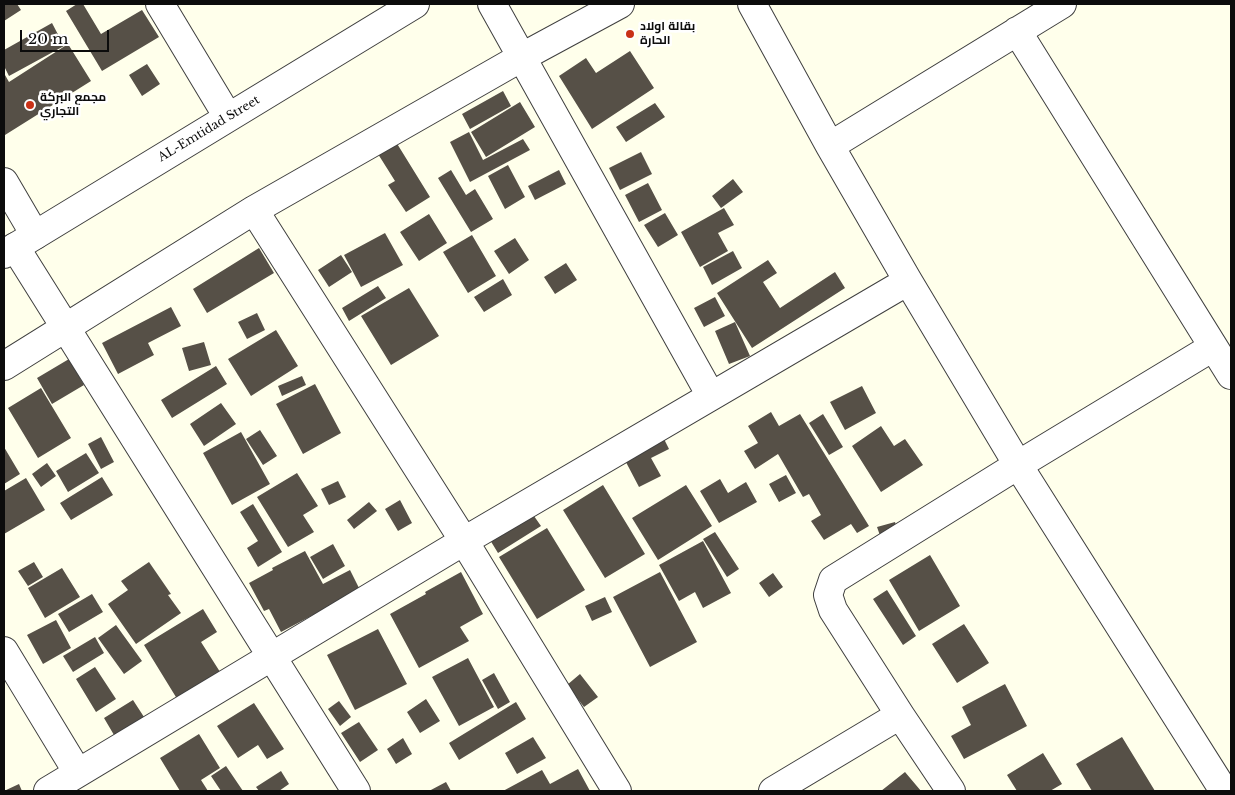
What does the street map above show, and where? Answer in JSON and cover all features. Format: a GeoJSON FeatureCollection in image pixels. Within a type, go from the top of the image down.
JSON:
{"type":"FeatureCollection","features":[{"type":"Feature","properties":{"kind":"street"},"geometry":{"type":"LineString","coordinates":[[160,4],[228,117]]}},
{"type":"Feature","properties":{"kind":"street","name":"AL-Emtidad Street"},"geometry":{"type":"LineString","coordinates":[[18,245],[415,4]]}},
{"type":"Feature","properties":{"kind":"street"},"geometry":{"type":"LineString","coordinates":[[492,4],[711,396]]}},
{"type":"Feature","properties":{"kind":"street"},"geometry":{"type":"LineString","coordinates":[[4,366],[254,210],[522,57],[620,4]]}},
{"type":"Feature","properties":{"kind":"street"},"geometry":{"type":"LineString","coordinates":[[752,4],[830,146],[1018,465],[1224,791]]}},
{"type":"Feature","properties":{"kind":"street"},"geometry":{"type":"LineString","coordinates":[[830,146],[1062,4]]}},
{"type":"Feature","properties":{"kind":"street"},"geometry":{"type":"LineString","coordinates":[[1017,31],[1231,375]]}},
{"type":"Feature","properties":{"kind":"street"},"geometry":{"type":"LineString","coordinates":[[4,182],[18,245],[65,329],[356,791]]}},
{"type":"Feature","properties":{"kind":"street"},"geometry":{"type":"LineString","coordinates":[[254,210],[464,541],[617,791]]}},
{"type":"Feature","properties":{"kind":"street"},"geometry":{"type":"LineString","coordinates":[[48,791],[464,541],[908,281]]}},
{"type":"Feature","properties":{"kind":"street"},"geometry":{"type":"LineString","coordinates":[[951,791],[833,610],[828,595],[833,580],[1018,465],[1214,347]]}},
{"type":"Feature","properties":{"kind":"street"},"geometry":{"type":"LineString","coordinates":[[5,654],[78,773]]}},
{"type":"Feature","properties":{"kind":"street"},"geometry":{"type":"LineString","coordinates":[[773,791],[900,715]]}},
{"type":"Feature","properties":{"kind":"building"},"geometry":{"type":"Polygon","coordinates":[[[4,4],[17,4],[21,10],[4,21],[4,4]]]}},
{"type":"Feature","properties":{"kind":"building"},"geometry":{"type":"Polygon","coordinates":[[[77,4],[83,4],[101,34],[142,10],[159,37],[102,71],[66,11],[77,4]]]}},
{"type":"Feature","properties":{"kind":"building"},"geometry":{"type":"Polygon","coordinates":[[[52,23],[64,46],[9,76],[4,66],[4,50],[52,23]]]}},
{"type":"Feature","properties":{"kind":"building"},"geometry":{"type":"Polygon","coordinates":[[[68,44],[91,81],[5,135],[4,76],[9,82],[68,44]]]}},
{"type":"Feature","properties":{"kind":"building"},"geometry":{"type":"Polygon","coordinates":[[[630,51],[654,88],[592,129],[559,76],[586,58],[596,73],[630,51]]]}},
{"type":"Feature","properties":{"kind":"building"},"geometry":{"type":"Polygon","coordinates":[[[147,64],[160,84],[142,96],[129,75],[147,64]]]}},
{"type":"Feature","properties":{"kind":"building"},"geometry":{"type":"Polygon","coordinates":[[[503,91],[511,106],[470,129],[462,114],[503,91]]]}},
{"type":"Feature","properties":{"kind":"building"},"geometry":{"type":"Polygon","coordinates":[[[520,102],[535,127],[486,157],[471,132],[520,102]]]}},
{"type":"Feature","properties":{"kind":"building"},"geometry":{"type":"Polygon","coordinates":[[[655,103],[665,117],[626,142],[616,127],[655,103]]]}},
{"type":"Feature","properties":{"kind":"building"},"geometry":{"type":"Polygon","coordinates":[[[469,132],[483,160],[523,139],[530,150],[470,182],[450,142],[469,132]]]}},
{"type":"Feature","properties":{"kind":"building"},"geometry":{"type":"Polygon","coordinates":[[[396,142],[430,197],[406,212],[388,185],[395,181],[378,154],[396,142]]]}},
{"type":"Feature","properties":{"kind":"building"},"geometry":{"type":"Polygon","coordinates":[[[641,152],[652,174],[620,190],[609,168],[641,152]]]}},
{"type":"Feature","properties":{"kind":"building"},"geometry":{"type":"Polygon","coordinates":[[[508,165],[525,197],[505,209],[488,176],[508,165]]]}},
{"type":"Feature","properties":{"kind":"building"},"geometry":{"type":"Polygon","coordinates":[[[451,170],[466,195],[475,189],[493,219],[471,232],[438,178],[451,170]]]}},
{"type":"Feature","properties":{"kind":"building"},"geometry":{"type":"Polygon","coordinates":[[[559,170],[566,184],[535,200],[528,186],[559,170]]]}},
{"type":"Feature","properties":{"kind":"building"},"geometry":{"type":"Polygon","coordinates":[[[733,179],[743,192],[721,208],[712,196],[733,179]]]}},
{"type":"Feature","properties":{"kind":"building"},"geometry":{"type":"Polygon","coordinates":[[[648,183],[662,210],[639,222],[625,195],[648,183]]]}},
{"type":"Feature","properties":{"kind":"building"},"geometry":{"type":"Polygon","coordinates":[[[724,208],[734,225],[718,233],[728,251],[700,267],[681,232],[724,208]]]}},
{"type":"Feature","properties":{"kind":"building"},"geometry":{"type":"Polygon","coordinates":[[[665,213],[678,235],[658,247],[644,225],[665,213]]]}},
{"type":"Feature","properties":{"kind":"building"},"geometry":{"type":"Polygon","coordinates":[[[429,214],[447,243],[419,261],[400,232],[429,214]]]}},
{"type":"Feature","properties":{"kind":"building"},"geometry":{"type":"Polygon","coordinates":[[[385,233],[403,265],[361,287],[344,255],[385,233]]]}},
{"type":"Feature","properties":{"kind":"building"},"geometry":{"type":"Polygon","coordinates":[[[472,235],[496,276],[468,293],[443,252],[472,235]]]}},
{"type":"Feature","properties":{"kind":"building"},"geometry":{"type":"Polygon","coordinates":[[[515,238],[529,260],[509,274],[494,251],[515,238]]]}},
{"type":"Feature","properties":{"kind":"building"},"geometry":{"type":"Polygon","coordinates":[[[259,248],[274,273],[207,313],[193,289],[259,248]]]}},
{"type":"Feature","properties":{"kind":"building"},"geometry":{"type":"Polygon","coordinates":[[[733,251],[742,268],[712,285],[703,267],[733,251]]]}},
{"type":"Feature","properties":{"kind":"building"},"geometry":{"type":"Polygon","coordinates":[[[341,255],[352,272],[329,287],[318,270],[341,255]]]}},
{"type":"Feature","properties":{"kind":"building"},"geometry":{"type":"Polygon","coordinates":[[[768,260],[777,273],[763,282],[780,308],[835,272],[845,288],[752,348],[717,293],[768,260]]]}},
{"type":"Feature","properties":{"kind":"building"},"geometry":{"type":"Polygon","coordinates":[[[566,263],[577,280],[555,294],[544,277],[566,263]]]}},
{"type":"Feature","properties":{"kind":"building"},"geometry":{"type":"Polygon","coordinates":[[[503,279],[512,295],[484,312],[474,297],[503,279]]]}},
{"type":"Feature","properties":{"kind":"building"},"geometry":{"type":"Polygon","coordinates":[[[378,286],[386,298],[349,321],[342,308],[378,286]]]}},
{"type":"Feature","properties":{"kind":"building"},"geometry":{"type":"Polygon","coordinates":[[[409,288],[439,336],[391,365],[361,316],[409,288]]]}},
{"type":"Feature","properties":{"kind":"building"},"geometry":{"type":"Polygon","coordinates":[[[715,297],[725,316],[704,327],[694,308],[715,297]]]}},
{"type":"Feature","properties":{"kind":"building"},"geometry":{"type":"Polygon","coordinates":[[[171,307],[181,326],[148,343],[154,355],[118,374],[102,343],[171,307]]]}},
{"type":"Feature","properties":{"kind":"building"},"geometry":{"type":"Polygon","coordinates":[[[257,313],[265,330],[247,339],[238,322],[257,313]]]}},
{"type":"Feature","properties":{"kind":"building"},"geometry":{"type":"Polygon","coordinates":[[[735,322],[750,356],[729,364],[715,331],[735,322]]]}},
{"type":"Feature","properties":{"kind":"building"},"geometry":{"type":"Polygon","coordinates":[[[276,330],[298,366],[251,396],[228,359],[276,330]]]}},
{"type":"Feature","properties":{"kind":"building"},"geometry":{"type":"Polygon","coordinates":[[[204,342],[211,365],[189,371],[182,348],[204,342]]]}},
{"type":"Feature","properties":{"kind":"building"},"geometry":{"type":"Polygon","coordinates":[[[69,359],[84,385],[52,404],[37,378],[69,359]]]}},
{"type":"Feature","properties":{"kind":"building"},"geometry":{"type":"Polygon","coordinates":[[[216,366],[227,384],[172,418],[161,400],[216,366]]]}},
{"type":"Feature","properties":{"kind":"building"},"geometry":{"type":"Polygon","coordinates":[[[302,376],[306,385],[282,396],[278,386],[302,376]]]}},
{"type":"Feature","properties":{"kind":"building"},"geometry":{"type":"Polygon","coordinates":[[[315,384],[341,433],[303,454],[276,404],[315,384]]]}},
{"type":"Feature","properties":{"kind":"building"},"geometry":{"type":"Polygon","coordinates":[[[862,386],[876,413],[845,430],[830,402],[862,386]]]}},
{"type":"Feature","properties":{"kind":"building"},"geometry":{"type":"Polygon","coordinates":[[[41,388],[71,438],[38,458],[8,408],[41,388]]]}},
{"type":"Feature","properties":{"kind":"building"},"geometry":{"type":"Polygon","coordinates":[[[221,403],[236,424],[204,446],[190,424],[221,403]]]}},
{"type":"Feature","properties":{"kind":"building"},"geometry":{"type":"Polygon","coordinates":[[[771,412],[779,426],[800,414],[869,526],[857,533],[851,524],[824,540],[811,521],[821,515],[809,494],[803,497],[778,454],[755,469],[744,451],[758,443],[748,426],[771,412]]]}},
{"type":"Feature","properties":{"kind":"building"},"geometry":{"type":"Polygon","coordinates":[[[823,414],[843,447],[829,455],[809,423],[823,414]]]}},
{"type":"Feature","properties":{"kind":"building"},"geometry":{"type":"Polygon","coordinates":[[[657,425],[669,449],[651,458],[661,476],[639,487],[617,445],[657,425]]]}},
{"type":"Feature","properties":{"kind":"building"},"geometry":{"type":"Polygon","coordinates":[[[881,426],[894,446],[905,439],[923,465],[881,492],[852,446],[881,426]]]}},
{"type":"Feature","properties":{"kind":"building"},"geometry":{"type":"Polygon","coordinates":[[[260,430],[277,456],[263,465],[246,439],[260,430]]]}},
{"type":"Feature","properties":{"kind":"building"},"geometry":{"type":"Polygon","coordinates":[[[241,432],[270,484],[232,505],[203,453],[241,432]]]}},
{"type":"Feature","properties":{"kind":"building"},"geometry":{"type":"Polygon","coordinates":[[[101,437],[114,462],[101,469],[88,444],[101,437]]]}},
{"type":"Feature","properties":{"kind":"building"},"geometry":{"type":"Polygon","coordinates":[[[4,447],[20,474],[4,484],[4,447]]]}},
{"type":"Feature","properties":{"kind":"building"},"geometry":{"type":"Polygon","coordinates":[[[86,453],[99,473],[68,492],[56,471],[86,453]]]}},
{"type":"Feature","properties":{"kind":"building"},"geometry":{"type":"Polygon","coordinates":[[[47,463],[56,476],[41,487],[32,474],[47,463]]]}},
{"type":"Feature","properties":{"kind":"building"},"geometry":{"type":"Polygon","coordinates":[[[297,473],[318,506],[303,515],[314,532],[288,547],[257,497],[297,473]]]}},
{"type":"Feature","properties":{"kind":"building"},"geometry":{"type":"Polygon","coordinates":[[[786,475],[796,493],[779,502],[769,484],[786,475]]]}},
{"type":"Feature","properties":{"kind":"building"},"geometry":{"type":"Polygon","coordinates":[[[102,477],[113,495],[71,520],[60,503],[102,477]]]}},
{"type":"Feature","properties":{"kind":"building"},"geometry":{"type":"Polygon","coordinates":[[[26,478],[45,510],[4,534],[4,491],[26,478]]]}},
{"type":"Feature","properties":{"kind":"building"},"geometry":{"type":"Polygon","coordinates":[[[720,479],[728,493],[746,482],[757,502],[719,523],[700,491],[720,479]]]}},
{"type":"Feature","properties":{"kind":"building"},"geometry":{"type":"Polygon","coordinates":[[[338,481],[346,497],[329,505],[321,489],[338,481]]]}},
{"type":"Feature","properties":{"kind":"building"},"geometry":{"type":"Polygon","coordinates":[[[603,485],[645,554],[605,578],[563,510],[603,485]]]}},
{"type":"Feature","properties":{"kind":"building"},"geometry":{"type":"Polygon","coordinates":[[[686,485],[712,526],[658,560],[632,518],[686,485]]]}},
{"type":"Feature","properties":{"kind":"building"},"geometry":{"type":"Polygon","coordinates":[[[400,500],[412,523],[398,531],[385,509],[400,500]]]}},
{"type":"Feature","properties":{"kind":"building"},"geometry":{"type":"Polygon","coordinates":[[[369,502],[377,511],[354,529],[347,520],[369,502]]]}},
{"type":"Feature","properties":{"kind":"building"},"geometry":{"type":"Polygon","coordinates":[[[253,504],[282,552],[258,567],[247,548],[258,541],[240,512],[253,504]]]}},
{"type":"Feature","properties":{"kind":"building"},"geometry":{"type":"Polygon","coordinates":[[[529,509],[541,526],[498,553],[487,535],[529,509]]]}},
{"type":"Feature","properties":{"kind":"building"},"geometry":{"type":"Polygon","coordinates":[[[895,522],[900,539],[883,544],[877,527],[895,522]]]}},
{"type":"Feature","properties":{"kind":"building"},"geometry":{"type":"Polygon","coordinates":[[[547,528],[585,590],[537,619],[499,557],[547,528]]]}},
{"type":"Feature","properties":{"kind":"building"},"geometry":{"type":"Polygon","coordinates":[[[715,532],[739,569],[727,577],[703,539],[715,532]]]}},
{"type":"Feature","properties":{"kind":"building"},"geometry":{"type":"Polygon","coordinates":[[[703,541],[731,593],[703,608],[695,592],[679,601],[659,565],[703,541]]]}},
{"type":"Feature","properties":{"kind":"building"},"geometry":{"type":"Polygon","coordinates":[[[333,544],[345,566],[323,579],[310,557],[333,544]]]}},
{"type":"Feature","properties":{"kind":"building"},"geometry":{"type":"Polygon","coordinates":[[[305,551],[323,584],[350,570],[360,590],[281,632],[269,609],[264,611],[249,583],[273,570],[272,568],[305,551]]]}},
{"type":"Feature","properties":{"kind":"building"},"geometry":{"type":"Polygon","coordinates":[[[930,555],[960,606],[919,631],[889,580],[930,555]]]}},
{"type":"Feature","properties":{"kind":"building"},"geometry":{"type":"Polygon","coordinates":[[[34,562],[43,577],[28,586],[18,571],[34,562]]]}},
{"type":"Feature","properties":{"kind":"building"},"geometry":{"type":"Polygon","coordinates":[[[149,562],[171,594],[168,595],[181,613],[136,644],[108,604],[128,590],[121,581],[149,562]]]}},
{"type":"Feature","properties":{"kind":"building"},"geometry":{"type":"Polygon","coordinates":[[[62,568],[80,597],[45,618],[28,588],[62,568]]]}},
{"type":"Feature","properties":{"kind":"building"},"geometry":{"type":"Polygon","coordinates":[[[461,572],[483,614],[460,627],[469,641],[419,668],[390,614],[461,572]]]}},
{"type":"Feature","properties":{"kind":"building"},"geometry":{"type":"Polygon","coordinates":[[[660,572],[697,642],[650,667],[613,597],[660,572]]]}},
{"type":"Feature","properties":{"kind":"building"},"geometry":{"type":"Polygon","coordinates":[[[773,573],[783,587],[769,597],[759,583],[773,573]]]}},
{"type":"Feature","properties":{"kind":"building"},"geometry":{"type":"Polygon","coordinates":[[[887,590],[916,636],[903,645],[873,599],[887,590]]]}},
{"type":"Feature","properties":{"kind":"building"},"geometry":{"type":"Polygon","coordinates":[[[92,594],[103,612],[69,632],[58,614],[92,594]]]}},
{"type":"Feature","properties":{"kind":"building"},"geometry":{"type":"Polygon","coordinates":[[[605,597],[612,612],[592,621],[585,606],[605,597]]]}},
{"type":"Feature","properties":{"kind":"building"},"geometry":{"type":"Polygon","coordinates":[[[203,609],[217,632],[201,642],[222,675],[179,702],[144,645],[203,609]]]}},
{"type":"Feature","properties":{"kind":"building"},"geometry":{"type":"Polygon","coordinates":[[[56,620],[71,648],[43,664],[27,635],[56,620]]]}},
{"type":"Feature","properties":{"kind":"building"},"geometry":{"type":"Polygon","coordinates":[[[964,624],[989,663],[957,683],[932,644],[964,624]]]}},
{"type":"Feature","properties":{"kind":"building"},"geometry":{"type":"Polygon","coordinates":[[[116,625],[142,661],[124,674],[98,638],[116,625]]]}},
{"type":"Feature","properties":{"kind":"building"},"geometry":{"type":"Polygon","coordinates":[[[378,629],[407,684],[355,710],[327,655],[378,629]]]}},
{"type":"Feature","properties":{"kind":"building"},"geometry":{"type":"Polygon","coordinates":[[[95,637],[104,653],[73,672],[63,656],[95,637]]]}},
{"type":"Feature","properties":{"kind":"building"},"geometry":{"type":"Polygon","coordinates":[[[468,658],[494,707],[459,726],[432,677],[468,658]]]}},
{"type":"Feature","properties":{"kind":"building"},"geometry":{"type":"Polygon","coordinates":[[[95,667],[116,699],[96,712],[76,679],[95,667]]]}},
{"type":"Feature","properties":{"kind":"building"},"geometry":{"type":"Polygon","coordinates":[[[494,673],[510,702],[498,709],[482,680],[494,673]]]}},
{"type":"Feature","properties":{"kind":"building"},"geometry":{"type":"Polygon","coordinates":[[[580,674],[598,697],[584,707],[567,685],[580,674]]]}},
{"type":"Feature","properties":{"kind":"building"},"geometry":{"type":"Polygon","coordinates":[[[1005,684],[1027,726],[964,759],[951,736],[971,725],[962,707],[1005,684]]]}},
{"type":"Feature","properties":{"kind":"building"},"geometry":{"type":"Polygon","coordinates":[[[426,699],[440,721],[420,733],[407,712],[426,699]]]}},
{"type":"Feature","properties":{"kind":"building"},"geometry":{"type":"Polygon","coordinates":[[[133,700],[144,717],[114,735],[104,718],[133,700]]]}},
{"type":"Feature","properties":{"kind":"building"},"geometry":{"type":"Polygon","coordinates":[[[339,701],[351,717],[340,726],[328,709],[339,701]]]}},
{"type":"Feature","properties":{"kind":"building"},"geometry":{"type":"Polygon","coordinates":[[[516,702],[526,719],[459,760],[449,743],[516,702]]]}},
{"type":"Feature","properties":{"kind":"building"},"geometry":{"type":"Polygon","coordinates":[[[254,703],[284,749],[267,759],[258,745],[238,758],[217,726],[254,703]]]}},
{"type":"Feature","properties":{"kind":"building"},"geometry":{"type":"Polygon","coordinates":[[[359,722],[378,750],[360,762],[341,733],[359,722]]]}},
{"type":"Feature","properties":{"kind":"building"},"geometry":{"type":"Polygon","coordinates":[[[199,734],[220,768],[201,780],[208,791],[180,791],[160,758],[199,734]]]}},
{"type":"Feature","properties":{"kind":"building"},"geometry":{"type":"Polygon","coordinates":[[[533,737],[546,758],[517,774],[505,753],[533,737]]]}},
{"type":"Feature","properties":{"kind":"building"},"geometry":{"type":"Polygon","coordinates":[[[1122,737],[1155,791],[1092,791],[1076,764],[1122,737]]]}},
{"type":"Feature","properties":{"kind":"building"},"geometry":{"type":"Polygon","coordinates":[[[403,738],[412,754],[396,764],[387,749],[403,738]]]}},
{"type":"Feature","properties":{"kind":"building"},"geometry":{"type":"Polygon","coordinates":[[[1043,753],[1062,784],[1050,791],[1017,791],[1007,775],[1043,753]]]}},
{"type":"Feature","properties":{"kind":"building"},"geometry":{"type":"Polygon","coordinates":[[[226,766],[243,791],[221,791],[211,776],[226,766]]]}},
{"type":"Feature","properties":{"kind":"building"},"geometry":{"type":"Polygon","coordinates":[[[578,769],[590,791],[503,791],[542,770],[550,784],[578,769]]]}},
{"type":"Feature","properties":{"kind":"building"},"geometry":{"type":"Polygon","coordinates":[[[281,771],[289,784],[279,791],[259,791],[256,787],[281,771]]]}},
{"type":"Feature","properties":{"kind":"building"},"geometry":{"type":"Polygon","coordinates":[[[905,772],[921,791],[881,791],[905,772]]]}},
{"type":"Feature","properties":{"kind":"building"},"geometry":{"type":"Polygon","coordinates":[[[446,782],[451,791],[429,791],[446,782]]]}},
{"type":"Feature","properties":{"kind":"building"},"geometry":{"type":"Polygon","coordinates":[[[19,784],[22,791],[4,791],[19,784]]]}},
{"type":"Feature","properties":{"kind":"place","name":"بقالة اولاد الحارة"},"geometry":{"type":"Point","coordinates":[630,34]}},
{"type":"Feature","properties":{"kind":"place","name":"مجمع البركة التجاري"},"geometry":{"type":"Point","coordinates":[30,105]}}]}
